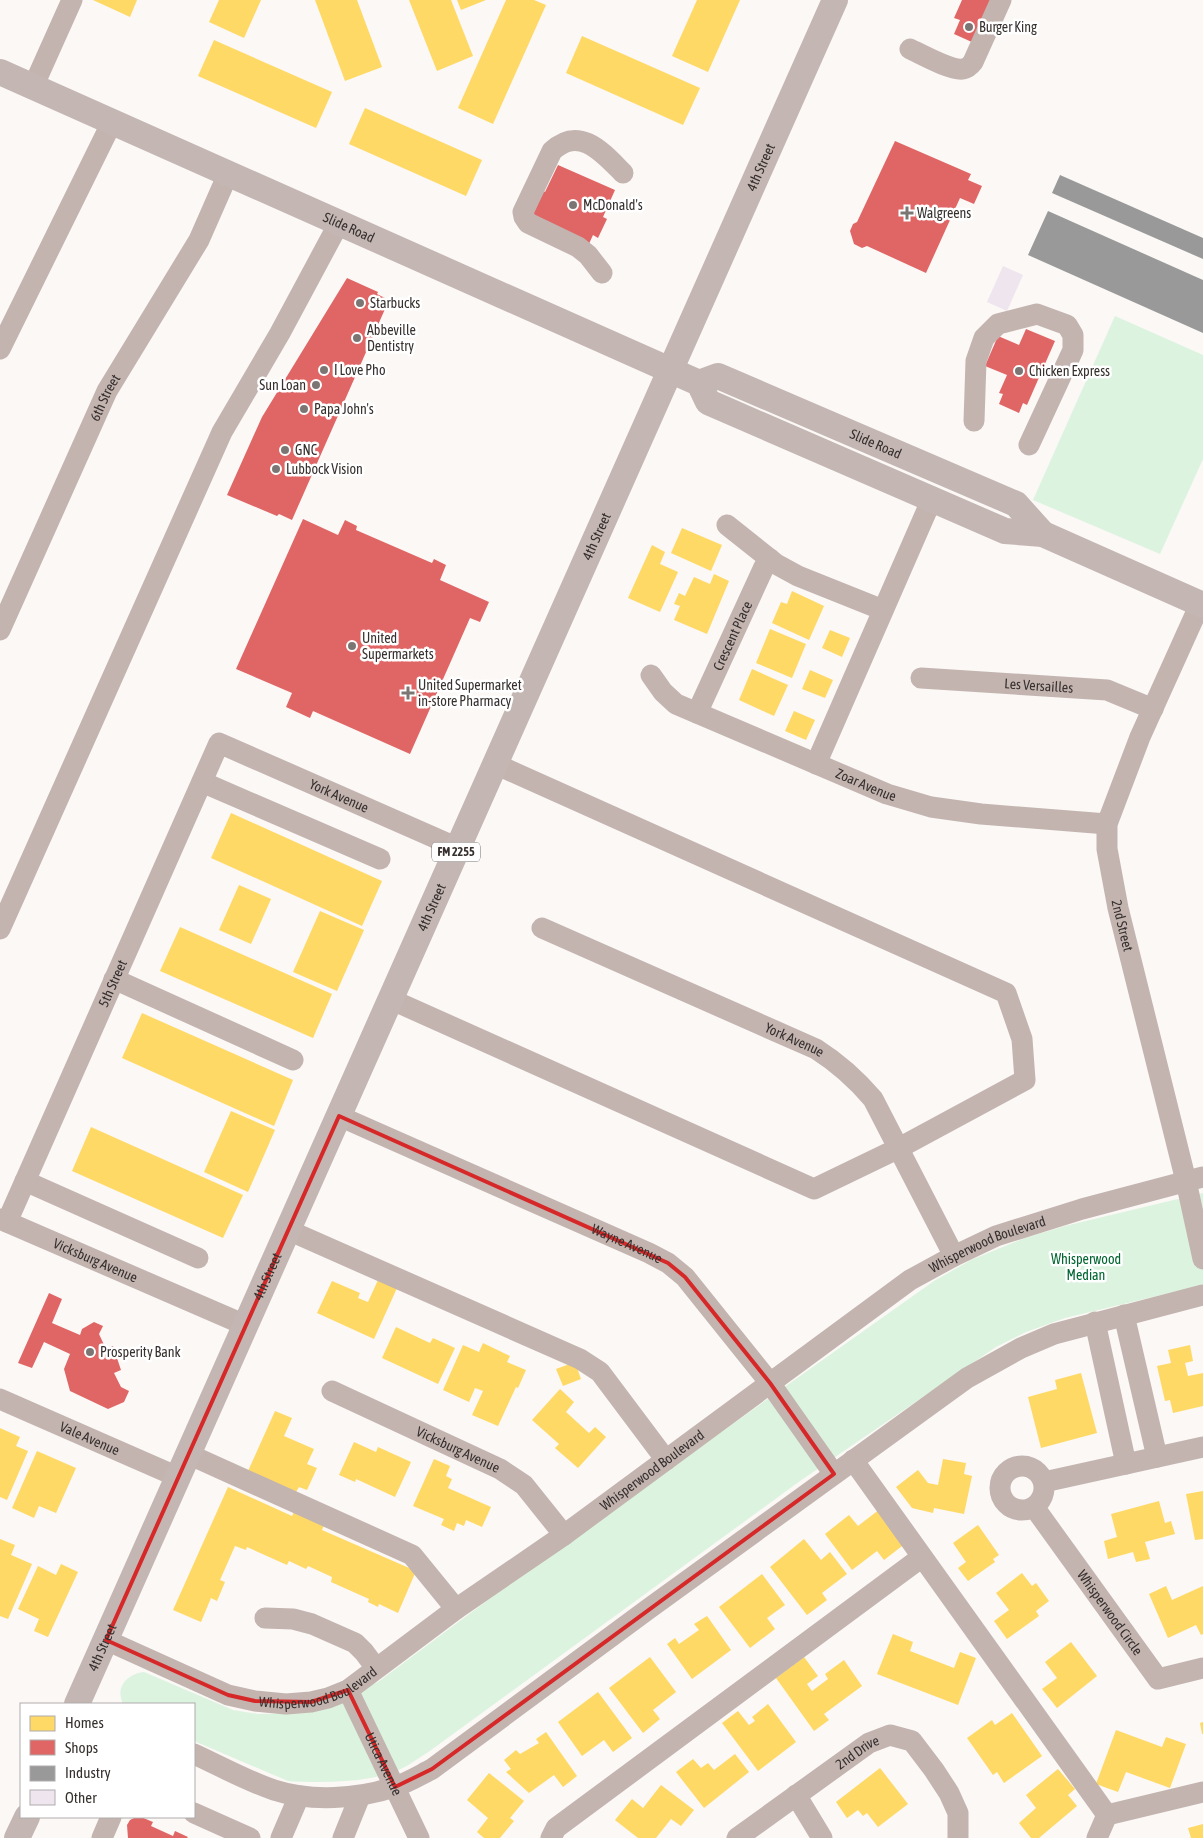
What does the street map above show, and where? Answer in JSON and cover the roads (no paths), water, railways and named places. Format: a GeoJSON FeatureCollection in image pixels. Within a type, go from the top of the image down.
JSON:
{"type":"FeatureCollection","features":[{"type":"Feature","properties":{"kind":"main road","name":"4th Street"},"geometry":{"type":"LineString","coordinates":[[78,1703],[835,0]]}},
{"type":"Feature","properties":{"kind":"main road","name":"Slide Road"},"geometry":{"type":"LineString","coordinates":[[0,72],[699,383],[708,402],[931,501],[1005,531],[1042,534],[1201,604]]}},
{"type":"Feature","properties":{"kind":"main road","name":"Slide Road"},"geometry":{"type":"LineString","coordinates":[[699,383],[718,376],[1016,504],[1042,534]]}},
{"type":"Feature","properties":{"kind":"main road"},"geometry":{"type":"LineString","coordinates":[[17,1838],[27,1818]]}},
{"type":"Feature","properties":{"kind":"street"},"geometry":{"type":"LineString","coordinates":[[33,87],[72,0]]}},
{"type":"Feature","properties":{"kind":"street"},"geometry":{"type":"LineString","coordinates":[[910,49],[952,68],[961,70],[969,67],[1001,0]]}},
{"type":"Feature","properties":{"kind":"street"},"geometry":{"type":"LineString","coordinates":[[0,349],[112,122]]}},
{"type":"Feature","properties":{"kind":"street"},"geometry":{"type":"LineString","coordinates":[[523,237],[518,231],[518,224],[552,151],[559,145],[568,141],[581,141],[593,146],[623,173]]}},
{"type":"Feature","properties":{"kind":"street","name":"6th Street"},"geometry":{"type":"LineString","coordinates":[[0,630],[106,391],[199,240],[228,174]]}},
{"type":"Feature","properties":{"kind":"street"},"geometry":{"type":"LineString","coordinates":[[523,212],[528,223],[578,247],[588,255],[602,273]]}},
{"type":"Feature","properties":{"kind":"street"},"geometry":{"type":"LineString","coordinates":[[0,929],[222,432],[280,333],[339,223]]}},
{"type":"Feature","properties":{"kind":"street"},"geometry":{"type":"LineString","coordinates":[[974,421],[976,361],[984,338],[998,324],[1037,314],[1067,325],[1074,335],[1073,350],[1029,445]]}},
{"type":"Feature","properties":{"kind":"street"},"geometry":{"type":"LineString","coordinates":[[816,764],[931,501]]}},
{"type":"Feature","properties":{"kind":"street"},"geometry":{"type":"LineString","coordinates":[[727,525],[770,558],[798,576],[883,610]]}},
{"type":"Feature","properties":{"kind":"street","name":"Crescent Place"},"geometry":{"type":"LineString","coordinates":[[697,713],[764,567],[770,558]]}},
{"type":"Feature","properties":{"kind":"street","name":"2nd Street"},"geometry":{"type":"LineString","coordinates":[[1201,604],[1153,709],[1107,824],[1107,849],[1118,908],[1194,1179],[1203,1259]]}},
{"type":"Feature","properties":{"kind":"street","name":"Zoar Avenue"},"geometry":{"type":"LineString","coordinates":[[650,675],[663,692],[676,704],[886,794],[930,807],[990,815],[1107,824]]}},
{"type":"Feature","properties":{"kind":"street","name":"Les Versailles"},"geometry":{"type":"LineString","coordinates":[[920,678],[1107,690],[1153,709]]}},
{"type":"Feature","properties":{"kind":"street","name":"5th Street"},"geometry":{"type":"LineString","coordinates":[[4,1220],[25,1181],[219,743]]}},
{"type":"Feature","properties":{"kind":"street","name":"York Avenue"},"geometry":{"type":"LineString","coordinates":[[219,743],[458,848]]}},
{"type":"Feature","properties":{"kind":"street"},"geometry":{"type":"LineString","coordinates":[[390,999],[814,1189],[899,1148],[1026,1080],[1022,1039],[1006,993],[495,764]]}},
{"type":"Feature","properties":{"kind":"street"},"geometry":{"type":"LineString","coordinates":[[202,782],[380,858]]}},
{"type":"Feature","properties":{"kind":"street","name":"York Avenue"},"geometry":{"type":"LineString","coordinates":[[542,928],[816,1049],[836,1062],[856,1079],[873,1099],[954,1256]]}},
{"type":"Feature","properties":{"kind":"street"},"geometry":{"type":"LineString","coordinates":[[114,979],[293,1060]]}},
{"type":"Feature","properties":{"kind":"street","name":"Wayne Avenue"},"geometry":{"type":"LineString","coordinates":[[339,1116],[668,1263],[685,1277],[770,1383],[834,1474]]}},
{"type":"Feature","properties":{"kind":"street","name":"Whisperwood Boulevard"},"geometry":{"type":"LineString","coordinates":[[106,1640],[228,1695],[255,1701],[286,1704],[311,1702],[348,1690],[456,1609],[564,1535],[910,1280],[996,1236],[1082,1209],[1194,1179]]}},
{"type":"Feature","properties":{"kind":"street"},"geometry":{"type":"LineString","coordinates":[[25,1181],[198,1258]]}},
{"type":"Feature","properties":{"kind":"street","name":"Vicksburg Avenue"},"geometry":{"type":"LineString","coordinates":[[4,1220],[246,1325]]}},
{"type":"Feature","properties":{"kind":"street"},"geometry":{"type":"LineString","coordinates":[[288,1230],[580,1359],[600,1372],[666,1460]]}},
{"type":"Feature","properties":{"kind":"street"},"geometry":{"type":"LineString","coordinates":[[195,1754],[274,1790],[299,1796],[360,1796],[395,1787],[432,1769],[967,1378],[1020,1348],[1054,1334],[1203,1295]]}},
{"type":"Feature","properties":{"kind":"street"},"geometry":{"type":"LineString","coordinates":[[1124,1315],[1157,1457]]}},
{"type":"Feature","properties":{"kind":"street"},"geometry":{"type":"LineString","coordinates":[[1095,1322],[1126,1464]]}},
{"type":"Feature","properties":{"kind":"street","name":"Vicksburg Avenue"},"geometry":{"type":"LineString","coordinates":[[332,1391],[500,1469],[524,1485],[564,1535]]}},
{"type":"Feature","properties":{"kind":"street","name":"Vale Avenue"},"geometry":{"type":"LineString","coordinates":[[0,1399],[178,1477]]}},
{"type":"Feature","properties":{"kind":"street"},"geometry":{"type":"LineString","coordinates":[[1044,1482],[1203,1447]]}},
{"type":"Feature","properties":{"kind":"street"},"geometry":{"type":"LineString","coordinates":[[188,1454],[412,1555],[456,1609]]}},
{"type":"Feature","properties":{"kind":"street"},"geometry":{"type":"LineString","coordinates":[[853,1460],[1107,1815]]}},
{"type":"Feature","properties":{"kind":"street"},"geometry":{"type":"LineString","coordinates":[[1022,1466],[1036,1470],[1044,1482],[1043,1496],[1034,1507],[1020,1511],[1007,1504],[1000,1491],[1001,1484],[1008,1471],[1015,1467],[1022,1466]]}},
{"type":"Feature","properties":{"kind":"street","name":"Whisperwood Circle"},"geometry":{"type":"LineString","coordinates":[[1034,1507],[1158,1679],[1203,1668]]}},
{"type":"Feature","properties":{"kind":"street"},"geometry":{"type":"LineString","coordinates":[[551,1838],[556,1828],[922,1557]]}},
{"type":"Feature","properties":{"kind":"street"},"geometry":{"type":"LineString","coordinates":[[265,1618],[293,1619],[312,1624],[354,1643],[364,1652],[376,1668]]}},
{"type":"Feature","properties":{"kind":"street","name":"Utica Avenue"},"geometry":{"type":"LineString","coordinates":[[348,1690],[419,1838]]}},
{"type":"Feature","properties":{"kind":"street","name":"2nd Drive"},"geometry":{"type":"LineString","coordinates":[[737,1838],[869,1743],[890,1735],[912,1741],[939,1778],[958,1813],[958,1838]]}},
{"type":"Feature","properties":{"kind":"street"},"geometry":{"type":"LineString","coordinates":[[1107,1815],[1203,1792]]}},
{"type":"Feature","properties":{"kind":"street"},"geometry":{"type":"LineString","coordinates":[[281,1838],[299,1796]]}},
{"type":"Feature","properties":{"kind":"street"},"geometry":{"type":"LineString","coordinates":[[342,1838],[360,1796]]}},
{"type":"Feature","properties":{"kind":"street"},"geometry":{"type":"LineString","coordinates":[[796,1796],[822,1838]]}},
{"type":"Feature","properties":{"kind":"street"},"geometry":{"type":"LineString","coordinates":[[195,1813],[250,1838]]}},
{"type":"Feature","properties":{"kind":"street"},"geometry":{"type":"LineString","coordinates":[[1097,1838],[1107,1815]]}},
{"type":"Feature","properties":{"kind":"street"},"geometry":{"type":"LineString","coordinates":[[102,1838],[111,1818]]}},
{"type":"Feature","properties":{"kind":"place","name":"Burger King"},"geometry":{"type":"Point","coordinates":[969,27]}},
{"type":"Feature","properties":{"kind":"place","name":"McDonald's"},"geometry":{"type":"Point","coordinates":[573,205]}},
{"type":"Feature","properties":{"kind":"place","name":"Walgreens"},"geometry":{"type":"Point","coordinates":[907,213]}},
{"type":"Feature","properties":{"kind":"place","name":"Starbucks"},"geometry":{"type":"Point","coordinates":[360,303]}},
{"type":"Feature","properties":{"kind":"place","name":"Abbeville Dentistry"},"geometry":{"type":"Point","coordinates":[357,338]}},
{"type":"Feature","properties":{"kind":"place","name":"I Love Pho"},"geometry":{"type":"Point","coordinates":[324,370]}},
{"type":"Feature","properties":{"kind":"place","name":"Chicken Express"},"geometry":{"type":"Point","coordinates":[1019,371]}},
{"type":"Feature","properties":{"kind":"place","name":"Sun Loan"},"geometry":{"type":"Point","coordinates":[316,385]}},
{"type":"Feature","properties":{"kind":"place","name":"Papa John's"},"geometry":{"type":"Point","coordinates":[304,409]}},
{"type":"Feature","properties":{"kind":"place","name":"GNC"},"geometry":{"type":"Point","coordinates":[285,450]}},
{"type":"Feature","properties":{"kind":"place","name":"Lubbock Vision"},"geometry":{"type":"Point","coordinates":[276,469]}},
{"type":"Feature","properties":{"kind":"place","name":"United Supermarkets"},"geometry":{"type":"Point","coordinates":[352,646]}},
{"type":"Feature","properties":{"kind":"place","name":"United Supermarket in-store Pharmacy"},"geometry":{"type":"Point","coordinates":[408,693]}},
{"type":"Feature","properties":{"kind":"place","name":"Prosperity Bank"},"geometry":{"type":"Point","coordinates":[90,1352]}},
{"type":"Feature","properties":{"kind":"park label","name":"Whisperwood Median"},"geometry":{"type":"Point","coordinates":[1086,1268]}}]}
